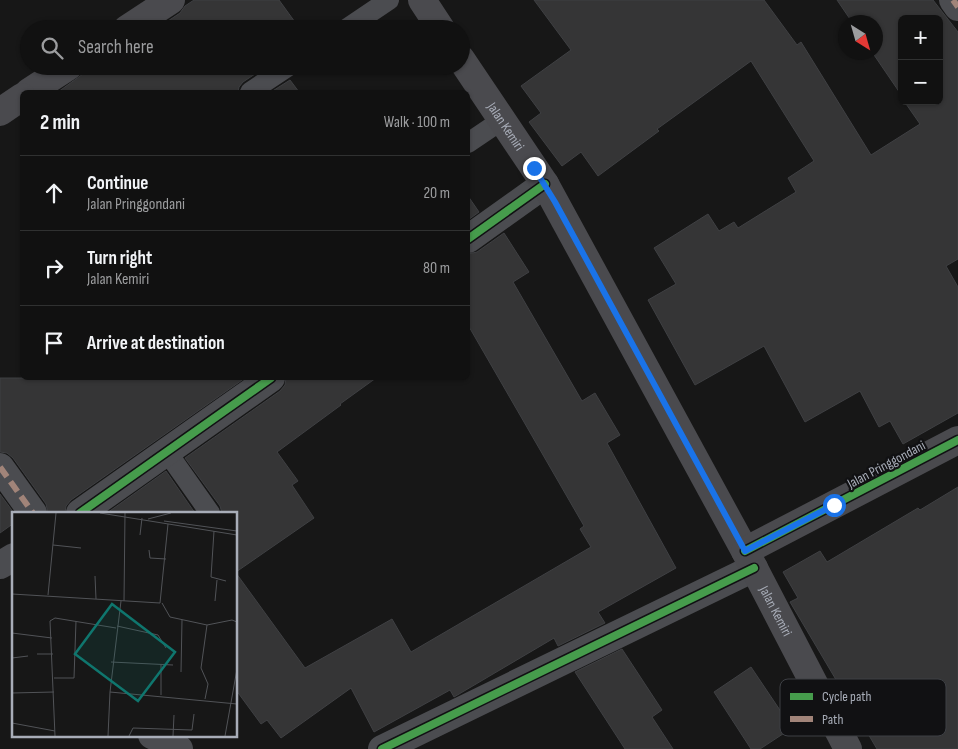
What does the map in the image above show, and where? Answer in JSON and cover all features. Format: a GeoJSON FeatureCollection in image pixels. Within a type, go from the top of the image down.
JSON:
{"type":"FeatureCollection","features":[{"type":"Feature","properties":{"kind":"main road"},"geometry":{"type":"LineString","coordinates":[[141,20],[171,0]]}},
{"type":"Feature","properties":{"kind":"main road"},"geometry":{"type":"LineString","coordinates":[[422,0],[435,20]]}},
{"type":"Feature","properties":{"kind":"main road","name":"Jalan Kemiri"},"geometry":{"type":"LineString","coordinates":[[470,72],[545,184],[750,559],[812,679]]}},
{"type":"Feature","properties":{"kind":"main road"},"geometry":{"type":"LineString","coordinates":[[32,90],[56,75]]}},
{"type":"Feature","properties":{"kind":"main road"},"geometry":{"type":"LineString","coordinates":[[0,112],[20,98]]}},
{"type":"Feature","properties":{"kind":"main road","name":"Jalan Pringgondani"},"geometry":{"type":"LineString","coordinates":[[750,559],[958,440]]}},
{"type":"Feature","properties":{"kind":"main road","name":"Jalan Kemiri"},"geometry":{"type":"LineString","coordinates":[[841,736],[848,749]]}},
{"type":"Feature","properties":{"kind":"street"},"geometry":{"type":"LineString","coordinates":[[953,0],[958,7]]}},
{"type":"Feature","properties":{"kind":"street"},"geometry":{"type":"LineString","coordinates":[[470,238],[545,184]]}},
{"type":"Feature","properties":{"kind":"street"},"geometry":{"type":"LineString","coordinates":[[81,512],[268,380]]}},
{"type":"Feature","properties":{"kind":"street"},"geometry":{"type":"LineString","coordinates":[[0,467],[32,512]]}},
{"type":"Feature","properties":{"kind":"street"},"geometry":{"type":"LineString","coordinates":[[0,565],[12,558]]}},
{"type":"Feature","properties":{"kind":"street"},"geometry":{"type":"LineString","coordinates":[[382,749],[750,559]]}},
{"type":"Feature","properties":{"kind":"street"},"geometry":{"type":"LineString","coordinates":[[154,736],[179,749]]}},
{"type":"Feature","properties":{"kind":"lane"},"geometry":{"type":"LineString","coordinates":[[359,20],[389,0]]}},
{"type":"Feature","properties":{"kind":"lane"},"geometry":{"type":"LineString","coordinates":[[253,90],[276,75]]}},
{"type":"Feature","properties":{"kind":"lane"},"geometry":{"type":"LineString","coordinates":[[470,142],[502,120]]}},
{"type":"Feature","properties":{"kind":"lane"},"geometry":{"type":"LineString","coordinates":[[167,452],[209,512]]}},
{"type":"Feature","properties":{"kind":"building"},"geometry":{"type":"Polygon","coordinates":[[[194,0],[279,0],[293,20],[170,20],[180,13],[185,6],[194,0]]]}},
{"type":"Feature","properties":{"kind":"building"},"geometry":{"type":"Polygon","coordinates":[[[534,0],[764,0],[797,45],[801,42],[871,155],[920,124],[907,105],[943,105],[943,15],[898,15],[898,90],[877,60],[883,60],[883,15],[847,15],[837,0],[933,0],[958,32],[958,259],[946,266],[958,287],[958,413],[903,444],[890,421],[879,427],[860,391],[805,422],[764,346],[695,385],[648,300],[676,284],[654,248],[708,214],[719,231],[734,222],[738,228],[796,192],[788,178],[814,161],[751,61],[657,129],[659,131],[598,176],[581,152],[562,166],[529,122],[541,113],[521,86],[571,50],[534,0]]]}},
{"type":"Feature","properties":{"kind":"building"},"geometry":{"type":"Polygon","coordinates":[[[82,75],[254,75],[243,82],[238,90],[61,90],[82,75]]]}},
{"type":"Feature","properties":{"kind":"building"},"geometry":{"type":"Polygon","coordinates":[[[290,80],[298,90],[274,90],[290,80]]]}},
{"type":"Feature","properties":{"kind":"building"},"geometry":{"type":"Polygon","coordinates":[[[470,199],[479,212],[470,219],[470,199]]]}},
{"type":"Feature","properties":{"kind":"building"},"geometry":{"type":"Polygon","coordinates":[[[504,233],[529,272],[513,282],[582,401],[595,393],[620,435],[607,443],[676,568],[598,612],[605,623],[558,646],[554,638],[454,697],[450,690],[374,732],[351,688],[281,738],[267,720],[261,724],[238,693],[238,576],[305,668],[392,619],[411,652],[591,547],[580,529],[584,526],[470,328],[470,254],[477,252],[504,233]]]}},
{"type":"Feature","properties":{"kind":"building"},"geometry":{"type":"Polygon","coordinates":[[[0,378],[20,378],[20,380],[242,380],[71,500],[66,506],[65,512],[48,512],[46,504],[13,458],[7,453],[0,452],[0,378]]]}},
{"type":"Feature","properties":{"kind":"building"},"geometry":{"type":"Polygon","coordinates":[[[286,380],[373,380],[277,452],[298,481],[292,485],[314,518],[238,571],[238,512],[222,512],[220,506],[185,458],[280,391],[285,385],[286,380]]]}},
{"type":"Feature","properties":{"kind":"building"},"geometry":{"type":"Polygon","coordinates":[[[166,471],[194,512],[108,512],[166,471]]]}},
{"type":"Feature","properties":{"kind":"building"},"geometry":{"type":"Polygon","coordinates":[[[958,487],[958,749],[877,749],[869,736],[946,736],[946,679],[836,679],[790,602],[798,598],[783,572],[820,551],[827,562],[918,508],[920,510],[958,487]]]}},
{"type":"Feature","properties":{"kind":"building"},"geometry":{"type":"Polygon","coordinates":[[[0,494],[13,512],[12,524],[0,533],[0,494]]]}},
{"type":"Feature","properties":{"kind":"building"},"geometry":{"type":"Polygon","coordinates":[[[622,649],[662,710],[652,717],[673,749],[625,749],[575,672],[622,649]]]}},
{"type":"Feature","properties":{"kind":"building"},"geometry":{"type":"Polygon","coordinates":[[[751,667],[780,710],[780,736],[760,749],[751,749],[714,692],[751,667]]]}},
{"type":"Feature","properties":{"kind":"marked path"},"geometry":{"type":"LineString","coordinates":[[953,0],[958,7]]}},
{"type":"Feature","properties":{"kind":"marked path"},"geometry":{"type":"LineString","coordinates":[[0,467],[32,512]]}},
{"type":"Feature","properties":{"kind":"cycle path"},"geometry":{"type":"LineString","coordinates":[[470,238],[545,184]]}},
{"type":"Feature","properties":{"kind":"cycle path"},"geometry":{"type":"LineString","coordinates":[[81,512],[268,380]]}},
{"type":"Feature","properties":{"kind":"cycle path"},"geometry":{"type":"LineString","coordinates":[[745,551],[958,440]]}},
{"type":"Feature","properties":{"kind":"cycle path"},"geometry":{"type":"LineString","coordinates":[[382,749],[754,568]]}},
{"type":"Feature","properties":{"kind":"route"},"geometry":{"type":"LineString","coordinates":[[534,168],[555,202],[745,551],[834,505]]}}]}
